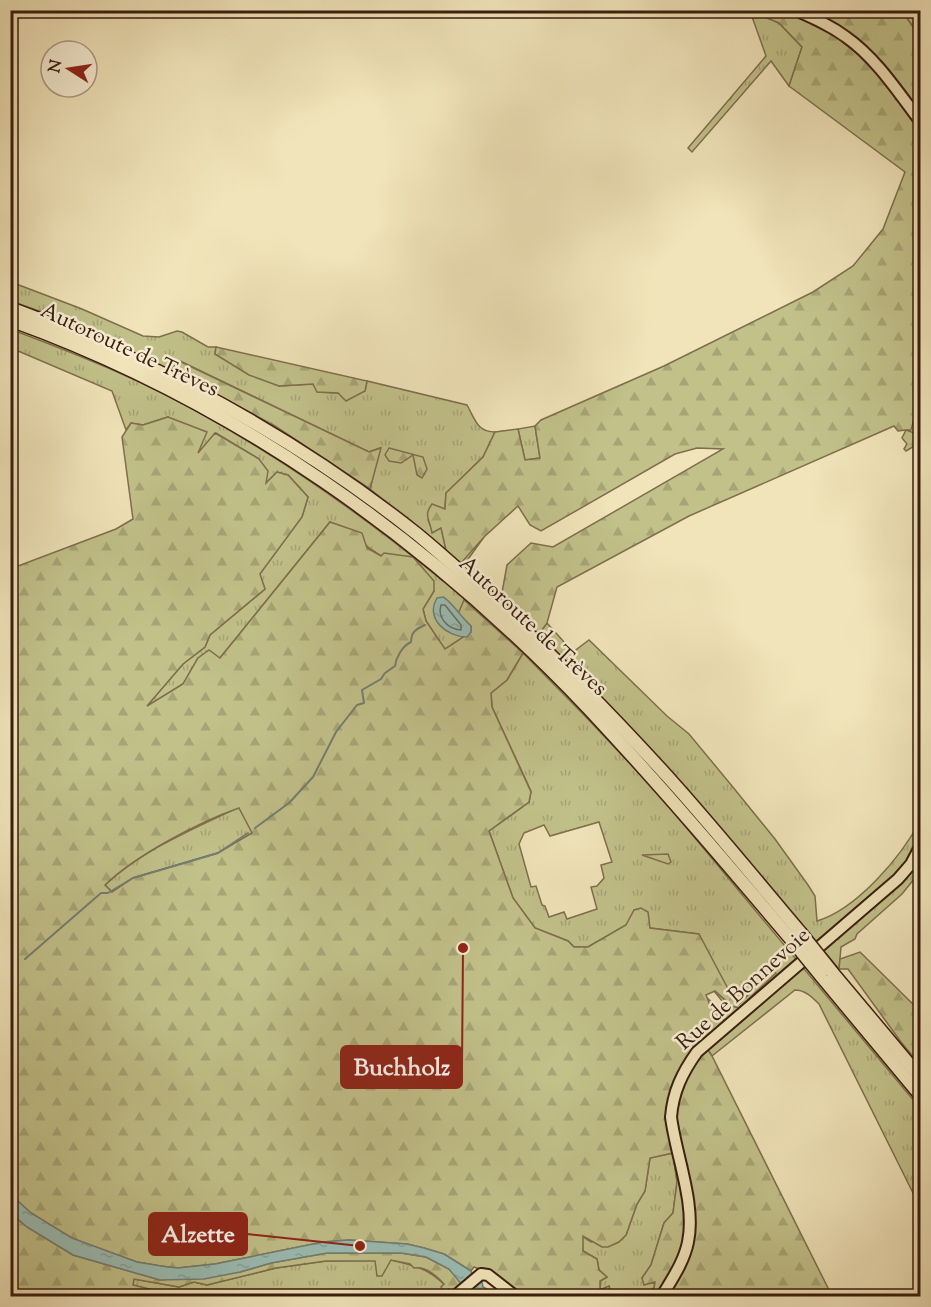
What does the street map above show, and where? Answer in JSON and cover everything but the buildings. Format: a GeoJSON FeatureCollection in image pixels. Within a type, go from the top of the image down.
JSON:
{"type":"FeatureCollection","features":[{"type":"Feature","properties":{"kind":"highway","name":"Autoroute de Trèves"},"geometry":{"type":"LineString","coordinates":[[10,308],[67,330],[205,394],[268,430],[362,493],[532,645],[668,777],[800,932],[827,974],[921,1095]]}},
{"type":"Feature","properties":{"kind":"highway","name":"Autoroute de Trèves"},"geometry":{"type":"LineString","coordinates":[[10,320],[63,340],[199,404],[263,442],[413,539]]}},
{"type":"Feature","properties":{"kind":"highway","name":"Autoroute de Trèves"},"geometry":{"type":"LineString","coordinates":[[532,645],[659,785],[795,944],[827,974],[921,1077]]}},
{"type":"Feature","properties":{"kind":"main road"},"geometry":{"type":"LineString","coordinates":[[795,10],[823,22],[847,38],[876,65],[921,121]]}},
{"type":"Feature","properties":{"kind":"main road","name":"Rue de Bonnevoie"},"geometry":{"type":"LineString","coordinates":[[662,1296],[682,1262],[688,1242],[690,1222],[671,1117],[672,1102],[682,1075],[697,1052],[898,879],[921,847]]}},
{"type":"Feature","properties":{"kind":"main road"},"geometry":{"type":"LineString","coordinates":[[459,1293],[481,1274],[488,1275],[515,1296]]}},
{"type":"Feature","properties":{"kind":"green space"},"geometry":{"type":"Polygon","coordinates":[[[755,10],[902,11],[920,37],[920,411],[915,415],[911,430],[898,431],[894,426],[689,516],[557,587],[547,623],[539,634],[501,598],[507,565],[531,543],[553,547],[723,449],[697,448],[675,454],[541,531],[530,525],[518,506],[484,537],[461,563],[446,550],[441,528],[432,533],[428,515],[432,504],[445,509],[446,493],[483,457],[495,432],[518,429],[525,460],[540,458],[535,426],[541,420],[664,366],[813,292],[853,266],[883,229],[905,172],[789,86],[802,47],[779,23],[753,12],[755,10]]]}},
{"type":"Feature","properties":{"kind":"green space"},"geometry":{"type":"Polygon","coordinates":[[[750,11],[755,11],[753,12],[779,23],[802,47],[789,86],[771,61],[692,152],[688,148],[766,56],[750,11]]]}},
{"type":"Feature","properties":{"kind":"green space"},"geometry":{"type":"Polygon","coordinates":[[[902,11],[920,11],[920,37],[902,11]]]}},
{"type":"Feature","properties":{"kind":"green space"},"geometry":{"type":"Polygon","coordinates":[[[11,282],[82,309],[143,336],[159,337],[177,331],[182,332],[208,347],[216,347],[215,354],[279,386],[313,384],[318,392],[338,393],[365,391],[367,381],[467,405],[480,427],[495,432],[483,457],[446,493],[445,509],[428,520],[433,532],[441,527],[446,550],[370,489],[380,448],[369,452],[180,361],[171,370],[42,312],[11,301],[11,282]]]}},
{"type":"Feature","properties":{"kind":"green space"},"geometry":{"type":"Polygon","coordinates":[[[10,329],[110,369],[207,417],[328,494],[387,536],[443,581],[484,537],[466,562],[502,593],[501,598],[464,600],[467,637],[445,650],[426,621],[423,609],[434,591],[330,522],[220,658],[198,658],[183,684],[145,708],[183,664],[205,647],[210,635],[265,589],[259,574],[302,517],[308,497],[288,475],[277,472],[265,484],[259,459],[216,433],[196,456],[168,417],[143,425],[131,423],[126,430],[112,391],[11,348],[10,329]]]}},
{"type":"Feature","properties":{"kind":"green space"},"geometry":{"type":"Polygon","coordinates":[[[216,347],[367,381],[365,391],[346,401],[338,393],[317,392],[313,384],[279,386],[249,375],[215,354],[216,347]]]}},
{"type":"Feature","properties":{"kind":"green space"},"geometry":{"type":"Polygon","coordinates":[[[179,361],[369,452],[381,448],[370,489],[275,426],[171,370],[179,361]]]}},
{"type":"Feature","properties":{"kind":"green space"},"geometry":{"type":"Polygon","coordinates":[[[168,417],[207,432],[198,453],[215,433],[259,459],[268,471],[266,483],[277,472],[288,475],[308,497],[302,517],[260,574],[265,589],[210,635],[205,647],[183,664],[147,706],[183,684],[198,658],[209,650],[220,658],[330,522],[362,533],[367,548],[381,556],[384,553],[413,557],[434,581],[434,591],[423,609],[426,621],[445,649],[471,632],[471,626],[458,614],[464,600],[523,653],[507,680],[491,693],[492,707],[531,792],[529,802],[489,831],[513,898],[535,928],[568,941],[574,947],[588,947],[626,925],[634,910],[641,908],[648,912],[650,928],[699,934],[735,1002],[739,1004],[773,970],[776,973],[739,1008],[732,1006],[715,991],[706,995],[711,1008],[724,1018],[722,1026],[704,1044],[832,1296],[641,1296],[654,1288],[655,1282],[644,1285],[642,1278],[651,1265],[664,1223],[673,1213],[677,1182],[673,1153],[650,1158],[645,1191],[637,1204],[626,1235],[619,1242],[602,1247],[583,1236],[583,1251],[597,1259],[599,1270],[607,1277],[600,1281],[600,1290],[609,1286],[612,1296],[515,1296],[482,1270],[474,1267],[471,1271],[444,1254],[407,1244],[349,1240],[323,1242],[215,1264],[177,1268],[137,1262],[72,1239],[31,1213],[10,1194],[10,569],[116,529],[133,519],[122,437],[131,423],[143,425],[168,417]],[[239,808],[169,840],[133,862],[105,885],[112,892],[133,878],[218,853],[252,833],[239,808]]]}},
{"type":"Feature","properties":{"kind":"green space"},"geometry":{"type":"Polygon","coordinates":[[[535,426],[540,458],[525,460],[518,429],[535,426]]]}},
{"type":"Feature","properties":{"kind":"green space"},"geometry":{"type":"Polygon","coordinates":[[[906,430],[917,434],[916,445],[906,451],[904,449],[907,444],[902,438],[906,430]]]}},
{"type":"Feature","properties":{"kind":"green space"},"geometry":{"type":"Polygon","coordinates":[[[389,448],[423,457],[427,469],[422,478],[417,475],[413,455],[401,463],[389,461],[385,455],[389,448]]]}},
{"type":"Feature","properties":{"kind":"green space"},"geometry":{"type":"Polygon","coordinates":[[[547,623],[573,652],[589,640],[667,716],[689,734],[775,839],[808,885],[815,896],[817,921],[832,915],[862,894],[902,850],[920,821],[919,873],[902,894],[857,934],[855,939],[841,947],[839,969],[693,797],[618,714],[539,634],[547,623]]]}},
{"type":"Feature","properties":{"kind":"green space"},"geometry":{"type":"Polygon","coordinates":[[[523,653],[655,790],[920,1108],[920,1183],[918,1187],[920,1207],[819,1004],[808,994],[795,990],[712,1056],[704,1044],[711,1008],[705,996],[718,1008],[723,1002],[715,991],[732,1006],[739,1008],[773,970],[739,1004],[735,1002],[698,934],[626,925],[588,947],[574,947],[568,941],[535,928],[513,898],[489,831],[529,802],[531,791],[492,707],[491,693],[507,680],[523,653]],[[599,822],[550,836],[544,825],[524,833],[519,844],[531,887],[536,886],[542,905],[545,906],[549,917],[564,912],[567,919],[597,909],[591,887],[597,886],[604,878],[601,865],[612,862],[599,822]]]}},
{"type":"Feature","properties":{"kind":"green space"},"geometry":{"type":"Polygon","coordinates":[[[239,807],[253,833],[218,853],[133,878],[112,892],[105,885],[135,861],[152,851],[239,807]]]}},
{"type":"Feature","properties":{"kind":"green space"},"geometry":{"type":"Polygon","coordinates":[[[668,854],[671,862],[668,864],[642,855],[668,854]]]}},
{"type":"Feature","properties":{"kind":"green space"},"geometry":{"type":"Polygon","coordinates":[[[860,952],[920,1011],[920,1065],[848,969],[839,969],[840,959],[860,952]]]}},
{"type":"Feature","properties":{"kind":"green space"},"geometry":{"type":"Polygon","coordinates":[[[673,1153],[677,1182],[673,1213],[664,1223],[651,1265],[642,1278],[655,1282],[654,1288],[641,1296],[623,1294],[612,1296],[609,1286],[600,1290],[600,1281],[607,1277],[599,1270],[597,1259],[583,1251],[582,1236],[591,1242],[626,1235],[637,1204],[645,1191],[650,1158],[673,1153]]]}},
{"type":"Feature","properties":{"kind":"green space"},"geometry":{"type":"Polygon","coordinates":[[[10,1213],[27,1227],[73,1255],[160,1280],[240,1272],[271,1263],[327,1253],[401,1253],[426,1257],[449,1269],[462,1284],[452,1293],[449,1289],[443,1291],[441,1287],[444,1284],[430,1272],[391,1260],[382,1276],[377,1276],[375,1261],[326,1261],[276,1268],[207,1285],[194,1282],[179,1287],[134,1279],[133,1285],[177,1296],[11,1296],[10,1213]]]}},
{"type":"Feature","properties":{"kind":"green space"},"geometry":{"type":"Polygon","coordinates":[[[391,1260],[427,1271],[455,1296],[177,1296],[132,1285],[134,1279],[179,1287],[194,1282],[207,1285],[276,1268],[326,1261],[391,1260]]]}},
{"type":"Feature","properties":{"kind":"water"},"geometry":{"type":"Polygon","coordinates":[[[443,597],[471,626],[471,632],[467,637],[452,634],[436,620],[434,606],[437,598],[443,597]]]}},
{"type":"Feature","properties":{"kind":"water"},"geometry":{"type":"Polygon","coordinates":[[[10,1194],[31,1213],[72,1238],[137,1262],[178,1268],[215,1264],[323,1242],[349,1240],[407,1244],[444,1254],[471,1271],[472,1275],[482,1282],[483,1287],[489,1290],[492,1296],[471,1296],[449,1269],[426,1257],[401,1253],[327,1253],[204,1279],[160,1280],[73,1255],[27,1227],[11,1213],[10,1194]]]}},
{"type":"Feature","properties":{"kind":"waterway"},"geometry":{"type":"LineString","coordinates":[[255,828],[289,803],[313,777],[336,732],[357,705],[364,703],[362,690],[381,679],[395,666],[400,652],[411,642],[413,633],[425,625]]}},
{"type":"Feature","properties":{"kind":"waterway"},"geometry":{"type":"LineString","coordinates":[[25,959],[101,893],[108,893],[133,878],[218,853],[248,833]]}},
{"type":"Feature","properties":{"kind":"waterway"},"geometry":{"type":"LineString","coordinates":[[10,964],[18,962]]}},
{"type":"Feature","properties":{"kind":"place","name":"Buchholz"},"geometry":{"type":"Point","coordinates":[463,948]}},
{"type":"Feature","properties":{"kind":"place","name":"Alzette"},"geometry":{"type":"Point","coordinates":[360,1246]}}]}
